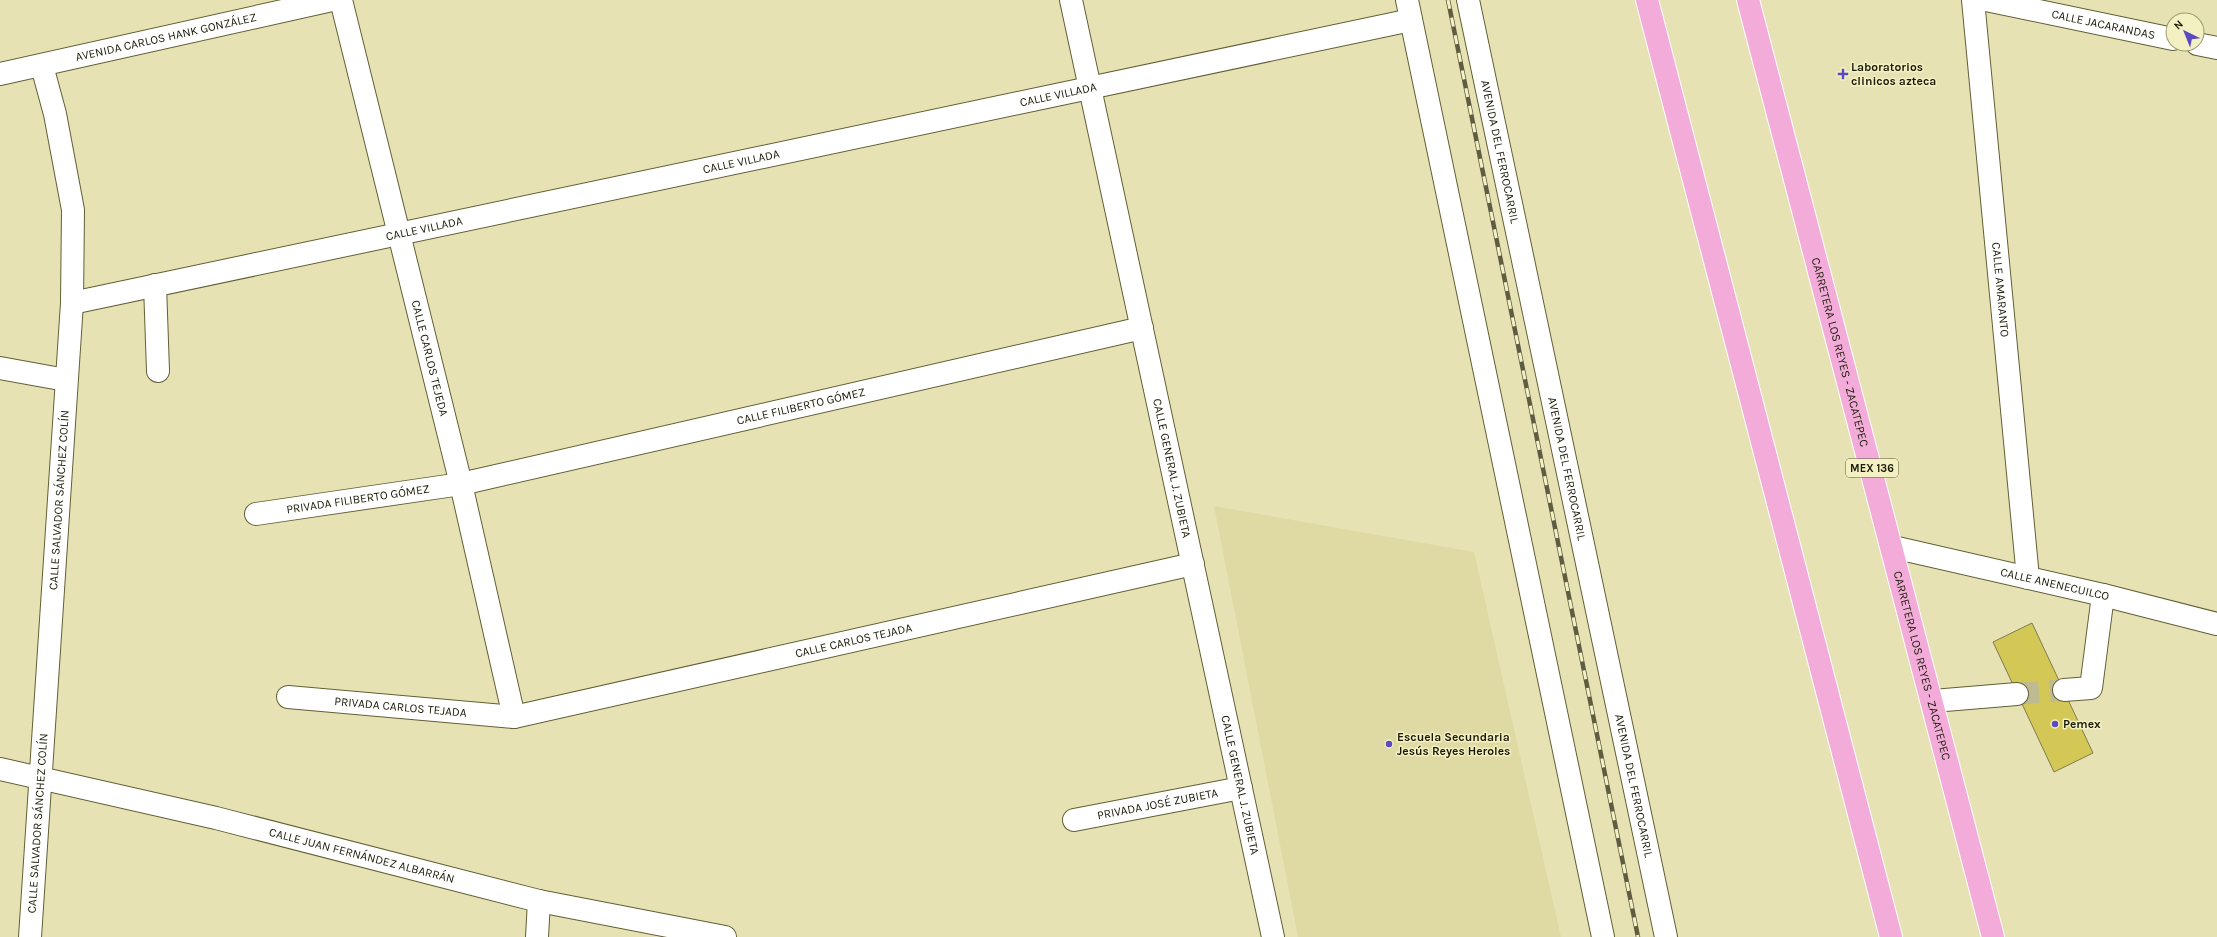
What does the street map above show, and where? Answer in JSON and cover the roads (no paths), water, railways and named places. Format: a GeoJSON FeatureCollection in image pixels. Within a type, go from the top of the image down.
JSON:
{"type":"FeatureCollection","features":[{"type":"Feature","properties":{"kind":"main road"},"geometry":{"type":"LineString","coordinates":[[1647,0],[1891,937]]}},
{"type":"Feature","properties":{"kind":"main road","name":"CARRETERA LOS REYES - ZACATEPEC"},"geometry":{"type":"LineString","coordinates":[[1748,0],[1893,547],[1993,937]]}},
{"type":"Feature","properties":{"kind":"street","name":"AVENIDA CARLOS HANK GONZÁLEZ"},"geometry":{"type":"LineString","coordinates":[[0,74],[42,66],[332,0]]}},
{"type":"Feature","properties":{"kind":"street","name":"CALLE CARLOS TEJEDA"},"geometry":{"type":"LineString","coordinates":[[341,0],[461,484],[514,717]]}},
{"type":"Feature","properties":{"kind":"street","name":"CALLE GENERAL J. ZUBIETA"},"geometry":{"type":"LineString","coordinates":[[1071,0],[1273,937]]}},
{"type":"Feature","properties":{"kind":"street","name":"AVENIDA DEL FERROCARRIL"},"geometry":{"type":"LineString","coordinates":[[1468,0],[1666,937]]}},
{"type":"Feature","properties":{"kind":"street","name":"CALLE AMARANTO"},"geometry":{"type":"LineString","coordinates":[[1973,0],[2028,578]]}},
{"type":"Feature","properties":{"kind":"street","name":"CALLE JACARANDAS"},"geometry":{"type":"LineString","coordinates":[[1986,0],[2165,37]]}},
{"type":"Feature","properties":{"kind":"street","name":"CALLE VILLADA"},"geometry":{"type":"LineString","coordinates":[[72,303],[1090,88],[1409,10]]}},
{"type":"Feature","properties":{"kind":"street"},"geometry":{"type":"LineString","coordinates":[[1409,10],[1603,937]]}},
{"type":"Feature","properties":{"kind":"street"},"geometry":{"type":"LineString","coordinates":[[2205,46],[2217,48]]}},
{"type":"Feature","properties":{"kind":"street","name":"CALLE SALVADOR SÁNCHEZ COLÍN"},"geometry":{"type":"LineString","coordinates":[[30,937],[72,303],[73,210],[56,114],[42,66]]}},
{"type":"Feature","properties":{"kind":"street"},"geometry":{"type":"LineString","coordinates":[[155,285],[158,370]]}},
{"type":"Feature","properties":{"kind":"street","name":"CALLE FILIBERTO GÓMEZ"},"geometry":{"type":"LineString","coordinates":[[461,484],[1142,328]]}},
{"type":"Feature","properties":{"kind":"street"},"geometry":{"type":"LineString","coordinates":[[0,368],[66,380]]}},
{"type":"Feature","properties":{"kind":"street","name":"PRIVADA FILIBERTO GÓMEZ"},"geometry":{"type":"LineString","coordinates":[[256,514],[461,484]]}},
{"type":"Feature","properties":{"kind":"street","name":"CALLE ANENECUILCO"},"geometry":{"type":"LineString","coordinates":[[1893,547],[2104,595],[2217,624]]}},
{"type":"Feature","properties":{"kind":"street","name":"CALLE CARLOS TEJADA"},"geometry":{"type":"LineString","coordinates":[[514,717],[1193,564]]}},
{"type":"Feature","properties":{"kind":"street"},"geometry":{"type":"LineString","coordinates":[[2064,690],[2091,688],[2104,595]]}},
{"type":"Feature","properties":{"kind":"street"},"geometry":{"type":"LineString","coordinates":[[1933,701],[2017,694]]}},
{"type":"Feature","properties":{"kind":"street","name":"PRIVADA CARLOS TEJADA"},"geometry":{"type":"LineString","coordinates":[[288,697],[514,717]]}},
{"type":"Feature","properties":{"kind":"street","name":"CALLE JUAN FERNÁNDEZ ALBARRÁN"},"geometry":{"type":"LineString","coordinates":[[0,768],[216,818],[539,901],[726,937]]}},
{"type":"Feature","properties":{"kind":"street","name":"PRIVADA JOSÉ ZUBIETA"},"geometry":{"type":"LineString","coordinates":[[1074,820],[1241,788]]}},
{"type":"Feature","properties":{"kind":"street"},"geometry":{"type":"LineString","coordinates":[[537,937],[539,901]]}},
{"type":"Feature","properties":{"kind":"tunnel"},"geometry":{"type":"LineString","coordinates":[[2017,694],[2064,690]]}},
{"type":"Feature","properties":{"kind":"railway"},"geometry":{"type":"LineString","coordinates":[[1448,0],[1638,937]]}},
{"type":"Feature","properties":{"kind":"place","name":"Laboratorios clinicos azteca"},"geometry":{"type":"Point","coordinates":[1843,74]}},
{"type":"Feature","properties":{"kind":"place","name":"Pemex"},"geometry":{"type":"Point","coordinates":[2055,724]}},
{"type":"Feature","properties":{"kind":"place","name":"Escuela Secundaria Jesús Reyes Heroles"},"geometry":{"type":"Point","coordinates":[1389,744]}}]}
